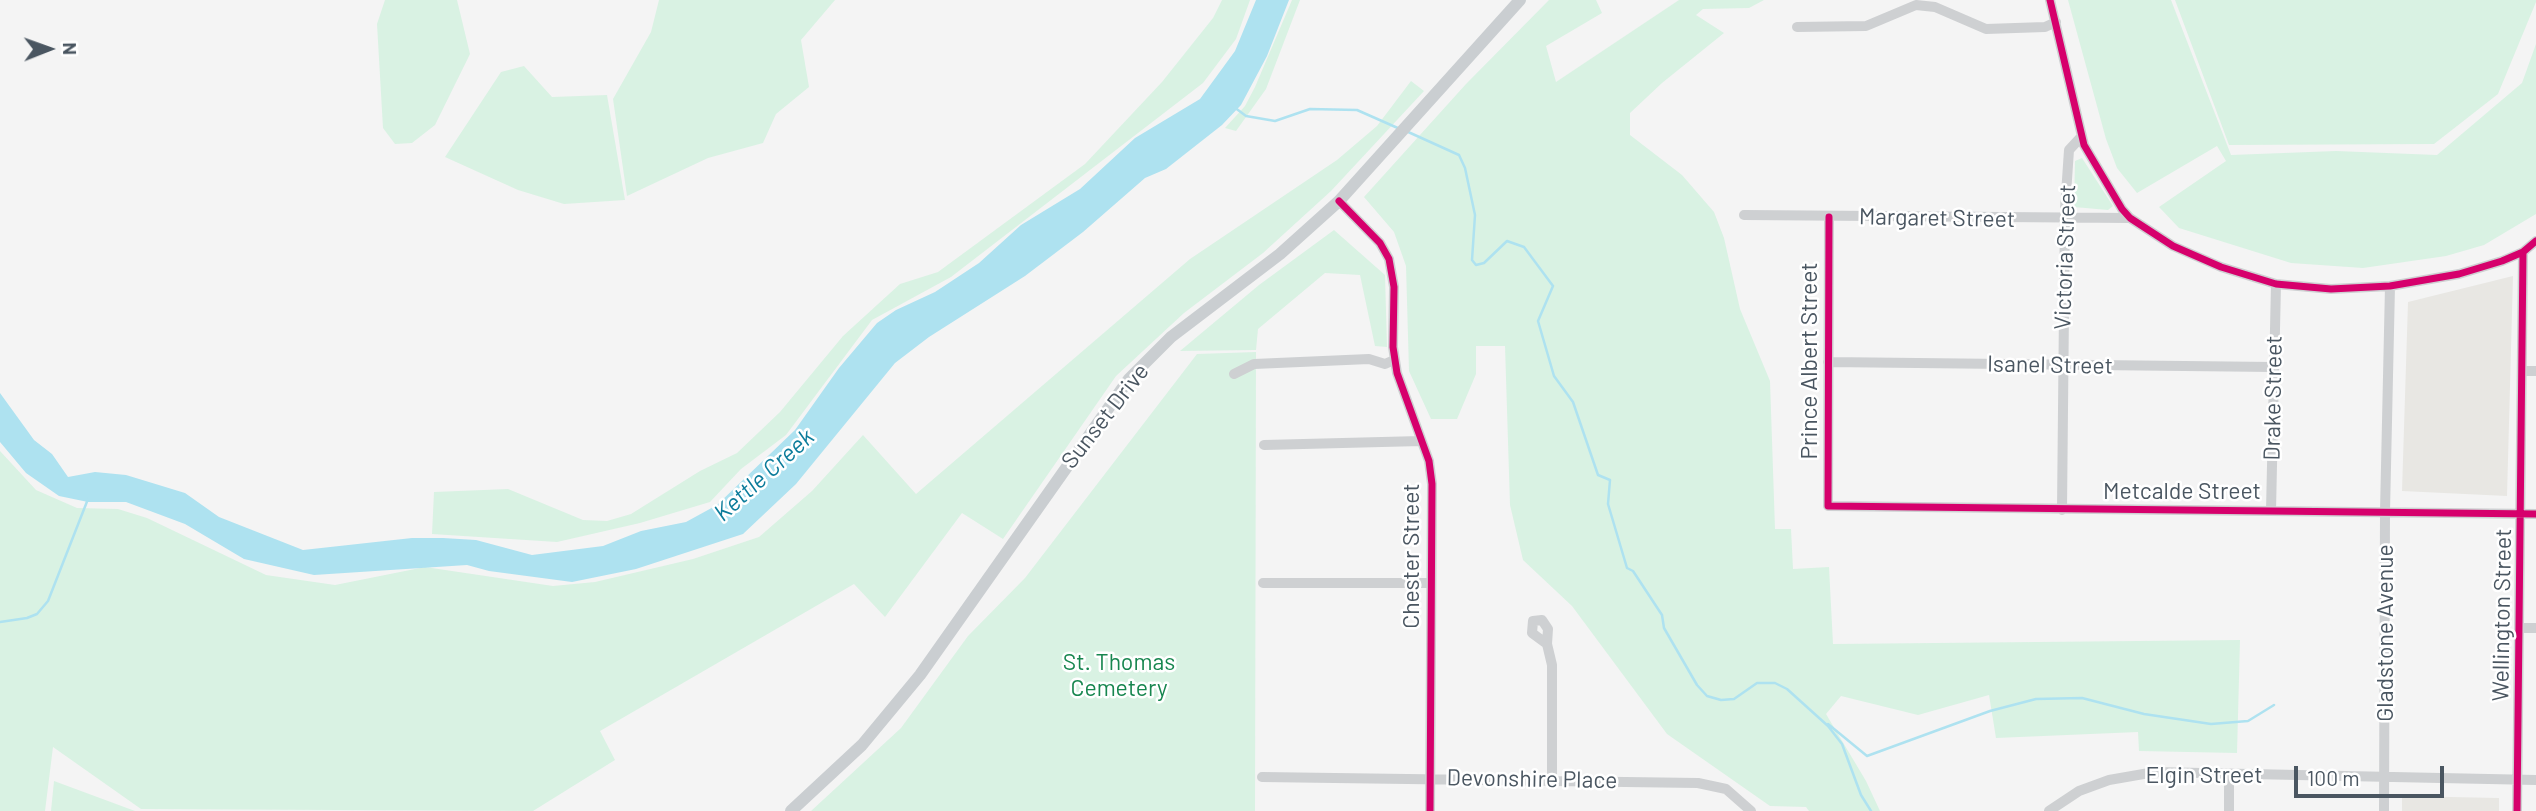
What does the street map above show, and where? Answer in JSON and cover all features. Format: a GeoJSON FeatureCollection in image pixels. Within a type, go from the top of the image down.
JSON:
{"type":"FeatureCollection","features":[{"type":"Feature","properties":{"kind":"main road","name":"Sunset Drive"},"geometry":{"type":"LineString","coordinates":[[791,811],[862,745],[920,674],[1129,379],[1171,337],[1280,254],[1339,201],[1520,0]]}},
{"type":"Feature","properties":{"kind":"street"},"geometry":{"type":"LineString","coordinates":[[2050,0],[2082,135],[2103,180],[2130,218],[2173,246],[2276,284],[2331,289],[2390,286],[2469,272],[2523,252],[2536,241]]}},
{"type":"Feature","properties":{"kind":"street"},"geometry":{"type":"LineString","coordinates":[[1797,27],[1866,26],[1916,5],[1946,10],[1986,29],[2045,27],[2056,22]]}},
{"type":"Feature","properties":{"kind":"street","name":"Victoria Street"},"geometry":{"type":"LineString","coordinates":[[2062,510],[2064,219],[2069,150],[2082,135]]}},
{"type":"Feature","properties":{"kind":"street","name":"Chester Street"},"geometry":{"type":"LineString","coordinates":[[1339,201],[1380,243],[1389,260],[1394,287],[1394,360],[1401,390],[1429,461],[1432,484],[1430,811]]}},
{"type":"Feature","properties":{"kind":"street","name":"Margaret Street"},"geometry":{"type":"LineString","coordinates":[[1744,215],[2130,218]]}},
{"type":"Feature","properties":{"kind":"street","name":"Prince Albert Street"},"geometry":{"type":"LineString","coordinates":[[1828,506],[1829,216]]}},
{"type":"Feature","properties":{"kind":"street","name":"Wellington Street"},"geometry":{"type":"LineString","coordinates":[[2517,811],[2522,628],[2523,252]]}},
{"type":"Feature","properties":{"kind":"street","name":"Drake Street"},"geometry":{"type":"LineString","coordinates":[[2271,511],[2276,284]]}},
{"type":"Feature","properties":{"kind":"street","name":"Gladstone Avenue"},"geometry":{"type":"LineString","coordinates":[[2384,811],[2385,512],[2390,286]]}},
{"type":"Feature","properties":{"kind":"street"},"geometry":{"type":"LineString","coordinates":[[1234,374],[1254,364],[1368,359],[1385,364],[1394,360]]}},
{"type":"Feature","properties":{"kind":"street","name":"Isanel Street"},"geometry":{"type":"LineString","coordinates":[[1828,362],[2273,367]]}},
{"type":"Feature","properties":{"kind":"street"},"geometry":{"type":"LineString","coordinates":[[2524,371],[2536,371]]}},
{"type":"Feature","properties":{"kind":"street"},"geometry":{"type":"LineString","coordinates":[[1264,445],[1421,441]]}},
{"type":"Feature","properties":{"kind":"street","name":"Metcalde Street"},"geometry":{"type":"LineString","coordinates":[[1828,506],[2536,514]]}},
{"type":"Feature","properties":{"kind":"street"},"geometry":{"type":"LineString","coordinates":[[1263,583],[1431,583]]}},
{"type":"Feature","properties":{"kind":"street"},"geometry":{"type":"LineString","coordinates":[[2522,628],[2536,628]]}},
{"type":"Feature","properties":{"kind":"street"},"geometry":{"type":"LineString","coordinates":[[1547,644],[1552,665],[1552,778]]}},
{"type":"Feature","properties":{"kind":"street","name":"Elgin Street"},"geometry":{"type":"LineString","coordinates":[[2049,811],[2079,791],[2127,776],[2155,772],[2536,780]]}},
{"type":"Feature","properties":{"kind":"street"},"geometry":{"type":"LineString","coordinates":[[2229,775],[2229,811]]}},
{"type":"Feature","properties":{"kind":"street","name":"Devonshire Place"},"geometry":{"type":"LineString","coordinates":[[1262,777],[1552,778],[1716,785],[1736,795],[1751,811]]}},
{"type":"Feature","properties":{"kind":"shaded area"},"geometry":{"type":"Polygon","coordinates":[[[2513,276],[2507,496],[2402,491],[2408,302],[2513,276]]]}},
{"type":"Feature","properties":{"kind":"shaded area"},"geometry":{"type":"Polygon","coordinates":[[[2402,796],[2499,798],[2499,811],[2402,811],[2402,796]]]}},
{"type":"Feature","properties":{"kind":"green space"},"geometry":{"type":"Polygon","coordinates":[[[385,0],[457,0],[470,54],[435,125],[412,143],[395,144],[383,128],[377,24],[385,0]]]}},
{"type":"Feature","properties":{"kind":"green space"},"geometry":{"type":"Polygon","coordinates":[[[659,0],[835,0],[801,40],[809,87],[776,114],[763,143],[708,158],[627,196],[613,99],[651,32],[659,0]]]}},
{"type":"Feature","properties":{"kind":"green space"},"geometry":{"type":"Polygon","coordinates":[[[1222,0],[1250,0],[1236,39],[1203,83],[951,277],[872,320],[786,435],[741,469],[710,502],[640,523],[557,542],[432,534],[434,492],[508,489],[583,520],[607,521],[631,514],[700,471],[737,453],[780,412],[843,336],[900,284],[938,272],[1085,164],[1162,82],[1213,18],[1222,0]]]}},
{"type":"Feature","properties":{"kind":"green space"},"geometry":{"type":"Polygon","coordinates":[[[1292,0],[1300,0],[1266,89],[1236,131],[1225,128],[1245,106],[1255,87],[1292,0]]]}},
{"type":"Feature","properties":{"kind":"green space"},"geometry":{"type":"Polygon","coordinates":[[[1549,0],[1596,0],[1602,13],[1546,46],[1556,82],[1679,0],[1764,0],[1749,8],[1703,9],[1696,15],[1724,33],[1662,83],[1630,113],[1630,135],[1682,175],[1714,212],[1724,238],[1740,309],[1770,381],[1775,529],[1791,529],[1793,569],[1829,567],[1833,644],[2240,640],[2237,753],[2139,751],[2138,732],[1996,738],[1989,695],[1918,715],[1841,696],[1826,714],[1866,781],[1880,811],[1809,811],[1806,807],[1770,806],[1667,734],[1572,606],[1523,560],[1510,505],[1505,346],[1476,346],[1476,374],[1457,419],[1431,419],[1409,371],[1406,266],[1394,232],[1364,197],[1466,84],[1549,0]]]}},
{"type":"Feature","properties":{"kind":"green space"},"geometry":{"type":"Polygon","coordinates":[[[2068,0],[2171,0],[2231,155],[2336,151],[2437,155],[2522,83],[2536,44],[2536,214],[2484,245],[2446,256],[2363,268],[2291,263],[2179,228],[2159,207],[2226,161],[2217,146],[2137,193],[2117,168],[2106,139],[2068,0]]]}},
{"type":"Feature","properties":{"kind":"green space"},"geometry":{"type":"Polygon","coordinates":[[[2175,0],[2536,2],[2498,94],[2434,144],[2229,145],[2175,0]]]}},
{"type":"Feature","properties":{"kind":"green space"},"geometry":{"type":"Polygon","coordinates":[[[524,66],[552,97],[607,95],[625,200],[564,204],[518,190],[445,157],[501,72],[524,66]]]}},
{"type":"Feature","properties":{"kind":"green space"},"geometry":{"type":"Polygon","coordinates":[[[1411,81],[1424,91],[1331,191],[1263,253],[1184,313],[1116,376],[1003,539],[962,513],[885,617],[854,584],[600,731],[615,760],[533,811],[141,809],[53,747],[45,811],[0,811],[0,451],[36,490],[77,508],[118,509],[147,518],[266,575],[335,585],[425,567],[553,586],[595,582],[693,559],[759,537],[812,491],[863,435],[916,494],[1190,259],[1337,160],[1377,126],[1411,81]]]}},
{"type":"Feature","properties":{"kind":"green space"},"geometry":{"type":"Polygon","coordinates":[[[2082,158],[2113,206],[2108,210],[2074,207],[2075,161],[2082,158]]]}},
{"type":"Feature","properties":{"kind":"green space"},"geometry":{"type":"Polygon","coordinates":[[[1334,230],[1385,275],[1387,347],[1375,346],[1360,275],[1325,273],[1258,329],[1256,350],[1180,351],[1259,285],[1334,230]]]}},
{"type":"Feature","properties":{"kind":"green space","name":"St. Thomas Cemetery"},"geometry":{"type":"Polygon","coordinates":[[[1256,352],[1255,811],[811,811],[901,728],[968,636],[1025,578],[1197,354],[1256,352]]]}},
{"type":"Feature","properties":{"kind":"green space"},"geometry":{"type":"Polygon","coordinates":[[[54,781],[135,811],[51,811],[54,781]]]}},
{"type":"Feature","properties":{"kind":"water","name":"Kettle Creek"},"geometry":{"type":"Polygon","coordinates":[[[1256,0],[1289,0],[1267,56],[1241,105],[1222,125],[1166,169],[1145,178],[1083,232],[1025,276],[929,337],[895,363],[796,484],[743,534],[636,569],[572,582],[489,571],[467,565],[314,575],[244,559],[185,524],[126,502],[88,502],[59,496],[26,473],[0,442],[0,393],[34,440],[52,454],[68,477],[95,472],[126,475],[185,493],[219,517],[303,550],[412,538],[443,538],[476,540],[532,555],[603,546],[641,531],[686,522],[717,505],[795,430],[839,368],[877,323],[896,310],[935,292],[979,263],[1021,225],[1080,189],[1135,138],[1200,99],[1235,51],[1256,0]]]}},
{"type":"Feature","properties":{"kind":"waterway"},"geometry":{"type":"LineString","coordinates":[[1234,107],[1246,116],[1275,121],[1310,109],[1357,110],[1400,129]]}},
{"type":"Feature","properties":{"kind":"waterway"},"geometry":{"type":"LineString","coordinates":[[1406,131],[1459,155],[1465,168],[1475,215],[1472,260],[1476,265],[1484,263],[1507,241],[1524,247],[1553,286],[1538,321],[1554,376],[1573,402],[1598,475],[1610,480],[1608,504],[1627,568],[1633,571],[1662,615],[1664,628],[1697,685],[1707,696],[1721,700],[1734,699],[1757,683],[1775,683],[1787,689],[1828,726],[1842,744],[1861,795],[1871,811]]}},
{"type":"Feature","properties":{"kind":"waterway"},"geometry":{"type":"LineString","coordinates":[[0,622],[37,614],[48,601],[88,499]]}},
{"type":"Feature","properties":{"kind":"waterway"},"geometry":{"type":"LineString","coordinates":[[1828,724],[1867,756],[1990,711],[2036,699],[2082,698],[2144,714],[2211,724],[2248,721],[2274,705]]}},
{"type":"Feature","properties":{"kind":"cycle path"},"geometry":{"type":"LineString","coordinates":[[2050,0],[2084,145],[2122,209],[2130,218],[2173,246],[2221,267],[2276,284],[2331,289],[2390,286],[2459,274],[2502,261],[2523,252],[2536,241]]}},
{"type":"Feature","properties":{"kind":"cycle path"},"geometry":{"type":"LineString","coordinates":[[1339,201],[1380,243],[1389,259],[1394,287],[1393,347],[1397,373],[1429,461],[1432,484],[1430,811]]}},
{"type":"Feature","properties":{"kind":"cycle path"},"geometry":{"type":"LineString","coordinates":[[1829,217],[1828,506],[2536,514]]}},
{"type":"Feature","properties":{"kind":"cycle path"},"geometry":{"type":"LineString","coordinates":[[2517,811],[2523,252]]}}]}
